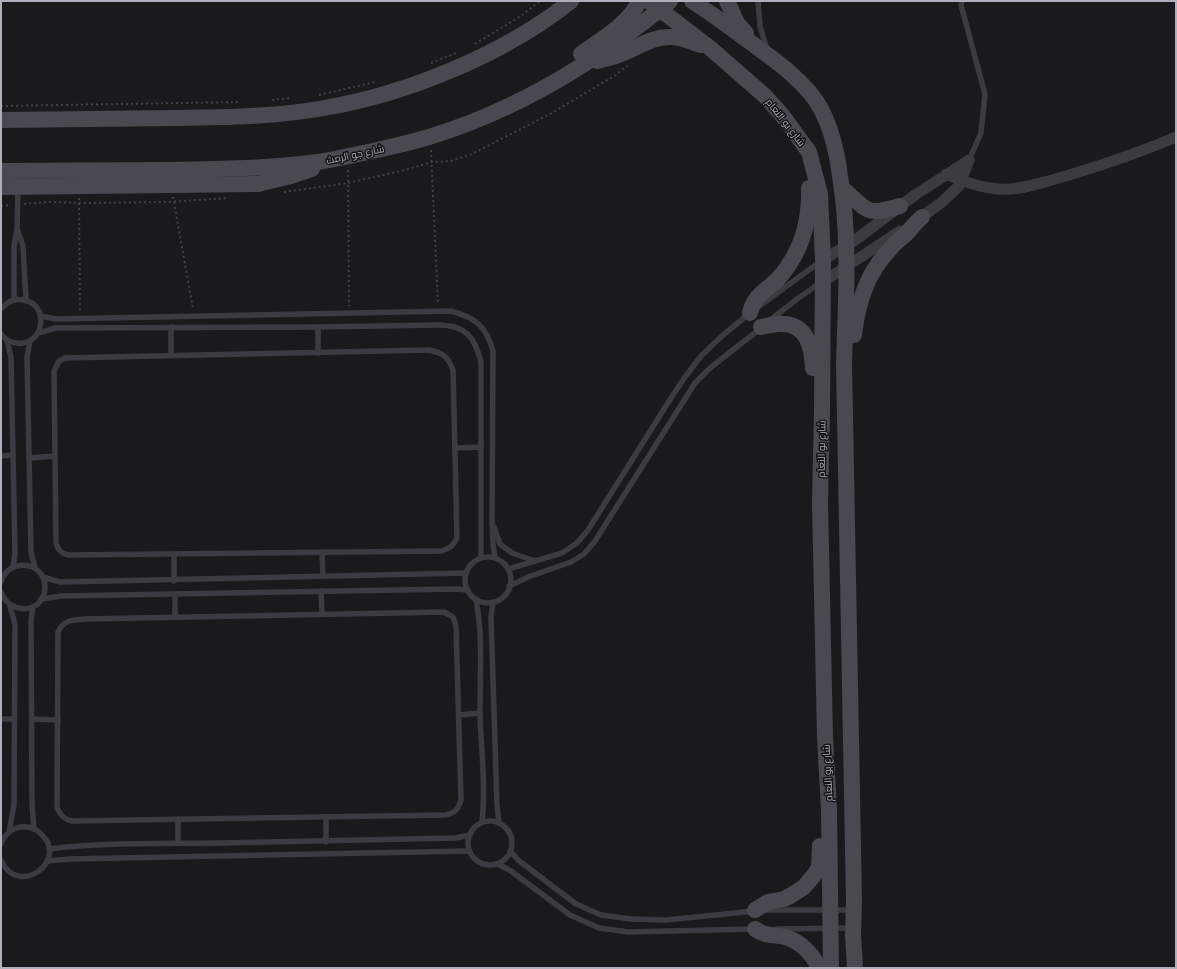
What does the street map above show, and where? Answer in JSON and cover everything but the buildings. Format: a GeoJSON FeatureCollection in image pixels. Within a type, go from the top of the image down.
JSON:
{"type":"FeatureCollection","features":[{"type":"Feature","properties":{"kind":"street"},"geometry":{"type":"LineString","coordinates":[[549,17],[560,1]]}},
{"type":"Feature","properties":{"kind":"street"},"geometry":{"type":"LineString","coordinates":[[1,120],[256,116],[324,108],[396,91],[433,78],[473,60],[515,38],[549,17],[570,1]]}},
{"type":"Feature","properties":{"kind":"street"},"geometry":{"type":"LineString","coordinates":[[529,96],[533,87],[540,81],[622,23],[639,1]]}},
{"type":"Feature","properties":{"kind":"street"},"geometry":{"type":"LineString","coordinates":[[692,1],[770,56],[789,72],[821,108],[831,132],[836,151],[842,188],[846,247],[844,363],[853,928],[855,968]]}},
{"type":"Feature","properties":{"kind":"street"},"geometry":{"type":"LineString","coordinates":[[726,1],[737,23],[757,47]]}},
{"type":"Feature","properties":{"kind":"street","name":"شارع جو الرمث"},"geometry":{"type":"LineString","coordinates":[[1,171],[214,169],[275,166],[318,162],[348,157],[431,136],[497,111],[529,96],[575,70],[618,41],[659,3]]}},
{"type":"Feature","properties":{"kind":"street","name":"شارع بو النعام"},"geometry":{"type":"LineString","coordinates":[[659,3],[765,96],[782,115],[809,152],[820,194],[823,260],[820,525],[825,737],[829,810],[831,968]]}},
{"type":"Feature","properties":{"kind":"street"},"geometry":{"type":"LineString","coordinates":[[575,70],[664,37],[683,39],[710,48]]}},
{"type":"Feature","properties":{"kind":"street"},"geometry":{"type":"LineString","coordinates":[[946,174],[962,181],[999,190],[1036,184],[1081,172],[1151,148],[1176,137]]}},
{"type":"Feature","properties":{"kind":"street"},"geometry":{"type":"LineString","coordinates":[[750,313],[751,308],[760,295],[776,280],[793,257],[806,229],[810,207],[809,152]]}},
{"type":"Feature","properties":{"kind":"street"},"geometry":{"type":"LineString","coordinates":[[1,188],[258,184],[290,176],[348,157]]}},
{"type":"Feature","properties":{"kind":"street"},"geometry":{"type":"LineString","coordinates":[[823,260],[846,247],[900,206],[969,160]]}},
{"type":"Feature","properties":{"kind":"street"},"geometry":{"type":"LineString","coordinates":[[823,282],[922,217],[942,202],[959,186],[969,160]]}},
{"type":"Feature","properties":{"kind":"street"},"geometry":{"type":"LineString","coordinates":[[842,188],[865,209],[872,212],[883,211],[900,206]]}},
{"type":"Feature","properties":{"kind":"street"},"geometry":{"type":"LineString","coordinates":[[844,363],[854,338],[859,304],[862,292],[868,279],[891,247],[922,217]]}},
{"type":"Feature","properties":{"kind":"street"},"geometry":{"type":"LineString","coordinates":[[761,328],[779,324],[787,324],[793,326],[808,340],[811,351],[814,397],[822,410]]}},
{"type":"Feature","properties":{"kind":"street"},"geometry":{"type":"LineString","coordinates":[[755,910],[768,902],[784,899],[790,896],[809,883],[819,867],[822,828],[829,810]]}},
{"type":"Feature","properties":{"kind":"street"},"geometry":{"type":"LineString","coordinates":[[755,929],[765,935],[784,937],[797,942],[809,953],[819,968]]}},
{"type":"Feature","properties":{"kind":"lane"},"geometry":{"type":"LineString","coordinates":[[758,1],[762,36],[770,56]]}},
{"type":"Feature","properties":{"kind":"lane"},"geometry":{"type":"LineString","coordinates":[[962,1],[961,5],[985,94],[981,133],[969,160]]}},
{"type":"Feature","properties":{"kind":"lane"},"geometry":{"type":"LineString","coordinates":[[14,300],[14,248],[17,229],[18,187]]}},
{"type":"Feature","properties":{"kind":"lane"},"geometry":{"type":"LineString","coordinates":[[17,229],[23,246],[26,300]]}},
{"type":"Feature","properties":{"kind":"lane"},"geometry":{"type":"LineString","coordinates":[[508,569],[562,553],[577,543],[588,530],[671,398],[701,356],[717,340],[750,313],[823,260]]}},
{"type":"Feature","properties":{"kind":"lane"},"geometry":{"type":"LineString","coordinates":[[509,586],[528,577],[571,562],[584,554],[595,541],[695,383],[710,368],[797,299],[823,282]]}},
{"type":"Feature","properties":{"kind":"lane"},"geometry":{"type":"LineString","coordinates":[[1,309],[9,302],[14,300],[26,300],[36,306],[41,316],[41,328],[30,341],[18,344],[7,340],[1,334]]}},
{"type":"Feature","properties":{"kind":"lane"},"geometry":{"type":"LineString","coordinates":[[41,316],[56,319],[439,311],[451,311],[466,315],[482,325],[489,337],[493,351],[492,520],[495,558]]}},
{"type":"Feature","properties":{"kind":"lane"},"geometry":{"type":"LineString","coordinates":[[38,333],[56,328],[450,325],[461,329],[470,336],[477,348],[481,362],[481,558]]}},
{"type":"Feature","properties":{"kind":"lane"},"geometry":{"type":"LineString","coordinates":[[171,327],[171,356]]}},
{"type":"Feature","properties":{"kind":"lane"},"geometry":{"type":"LineString","coordinates":[[318,327],[318,352]]}},
{"type":"Feature","properties":{"kind":"lane"},"geometry":{"type":"LineString","coordinates":[[7,340],[11,357],[16,554],[13,567]]}},
{"type":"Feature","properties":{"kind":"lane"},"geometry":{"type":"LineString","coordinates":[[10,606],[21,609],[33,607],[41,599],[45,588],[43,577],[35,568],[31,552],[27,356],[30,341]]}},
{"type":"Feature","properties":{"kind":"lane"},"geometry":{"type":"LineString","coordinates":[[429,350],[445,356],[450,362],[453,370],[457,538],[454,544],[450,548],[442,551],[68,555],[62,553],[58,549],[56,543],[54,371],[59,361],[65,358],[171,356],[429,350]]}},
{"type":"Feature","properties":{"kind":"lane"},"geometry":{"type":"LineString","coordinates":[[455,448],[481,447]]}},
{"type":"Feature","properties":{"kind":"lane"},"geometry":{"type":"LineString","coordinates":[[1,456],[13,455]]}},
{"type":"Feature","properties":{"kind":"lane"},"geometry":{"type":"LineString","coordinates":[[29,458],[55,456]]}},
{"type":"Feature","properties":{"kind":"lane"},"geometry":{"type":"LineString","coordinates":[[492,520],[500,544],[512,552],[535,562]]}},
{"type":"Feature","properties":{"kind":"lane"},"geometry":{"type":"LineString","coordinates":[[322,552],[324,576]]}},
{"type":"Feature","properties":{"kind":"lane"},"geometry":{"type":"LineString","coordinates":[[174,554],[174,581]]}},
{"type":"Feature","properties":{"kind":"lane"},"geometry":{"type":"LineString","coordinates":[[476,599],[493,602],[503,596],[509,586],[510,581],[508,569],[500,560],[489,557],[481,558],[473,563],[466,573],[465,579],[468,590],[476,599],[480,618],[480,713],[484,807],[482,822]]}},
{"type":"Feature","properties":{"kind":"lane"},"geometry":{"type":"LineString","coordinates":[[1,582],[3,575],[13,567],[24,565],[35,568]]}},
{"type":"Feature","properties":{"kind":"lane"},"geometry":{"type":"LineString","coordinates":[[43,577],[60,582],[174,581],[466,573]]}},
{"type":"Feature","properties":{"kind":"lane"},"geometry":{"type":"LineString","coordinates":[[41,599],[61,596],[455,588],[468,590]]}},
{"type":"Feature","properties":{"kind":"lane"},"geometry":{"type":"LineString","coordinates":[[321,591],[322,614]]}},
{"type":"Feature","properties":{"kind":"lane"},"geometry":{"type":"LineString","coordinates":[[175,594],[175,618]]}},
{"type":"Feature","properties":{"kind":"lane"},"geometry":{"type":"LineString","coordinates":[[2,596],[10,606],[15,624],[14,805],[10,832]]}},
{"type":"Feature","properties":{"kind":"lane"},"geometry":{"type":"LineString","coordinates":[[493,602],[491,625],[497,806],[499,823]]}},
{"type":"Feature","properties":{"kind":"lane"},"geometry":{"type":"LineString","coordinates":[[33,607],[31,620],[32,804],[34,829]]}},
{"type":"Feature","properties":{"kind":"lane"},"geometry":{"type":"LineString","coordinates":[[444,612],[453,616],[456,626],[461,800],[454,813],[445,815],[72,821],[65,819],[60,815],[58,808],[58,632],[60,626],[73,620],[175,618],[444,612]]}},
{"type":"Feature","properties":{"kind":"lane"},"geometry":{"type":"LineString","coordinates":[[459,715],[480,713]]}},
{"type":"Feature","properties":{"kind":"lane"},"geometry":{"type":"LineString","coordinates":[[1,719],[14,719]]}},
{"type":"Feature","properties":{"kind":"lane"},"geometry":{"type":"LineString","coordinates":[[32,719],[58,720]]}},
{"type":"Feature","properties":{"kind":"lane"},"geometry":{"type":"LineString","coordinates":[[326,816],[326,842]]}},
{"type":"Feature","properties":{"kind":"lane"},"geometry":{"type":"LineString","coordinates":[[178,819],[178,844]]}},
{"type":"Feature","properties":{"kind":"lane"},"geometry":{"type":"LineString","coordinates":[[494,821],[499,823],[504,826],[511,835],[511,852],[498,864],[481,864],[476,861],[469,851],[468,840],[470,835],[473,829],[482,822],[494,821]]}},
{"type":"Feature","properties":{"kind":"lane"},"geometry":{"type":"LineString","coordinates":[[1,842],[10,832],[21,827],[34,829],[44,837],[49,849],[47,861],[39,872],[27,876],[21,876],[9,871],[1,860]]}},
{"type":"Feature","properties":{"kind":"lane"},"geometry":{"type":"LineString","coordinates":[[49,849],[69,846],[326,842],[455,838],[470,835]]}},
{"type":"Feature","properties":{"kind":"lane"},"geometry":{"type":"LineString","coordinates":[[47,861],[70,859],[469,851]]}},
{"type":"Feature","properties":{"kind":"lane"},"geometry":{"type":"LineString","coordinates":[[511,852],[518,860],[576,904],[601,915],[631,919],[666,920],[755,910],[853,910]]}},
{"type":"Feature","properties":{"kind":"lane"},"geometry":{"type":"LineString","coordinates":[[498,864],[511,870],[570,915],[599,928],[629,932],[853,928]]}},
{"type":"Feature","properties":{"kind":"path"},"geometry":{"type":"LineString","coordinates":[[470,47],[521,16],[540,1]]}},
{"type":"Feature","properties":{"kind":"path"},"geometry":{"type":"LineString","coordinates":[[428,64],[456,52]]}},
{"type":"Feature","properties":{"kind":"path"},"geometry":{"type":"LineString","coordinates":[[317,95],[378,81]]}},
{"type":"Feature","properties":{"kind":"path"},"geometry":{"type":"LineString","coordinates":[[272,100],[295,98]]}},
{"type":"Feature","properties":{"kind":"path"},"geometry":{"type":"LineString","coordinates":[[1,106],[243,102]]}},
{"type":"Feature","properties":{"kind":"path"},"geometry":{"type":"LineString","coordinates":[[431,136],[439,311]]}},
{"type":"Feature","properties":{"kind":"path"},"geometry":{"type":"LineString","coordinates":[[348,157],[348,313]]}},
{"type":"Feature","properties":{"kind":"path"},"geometry":{"type":"LineString","coordinates":[[171,185],[194,316]]}},
{"type":"Feature","properties":{"kind":"path"},"geometry":{"type":"LineString","coordinates":[[79,186],[80,318]]}}]}
